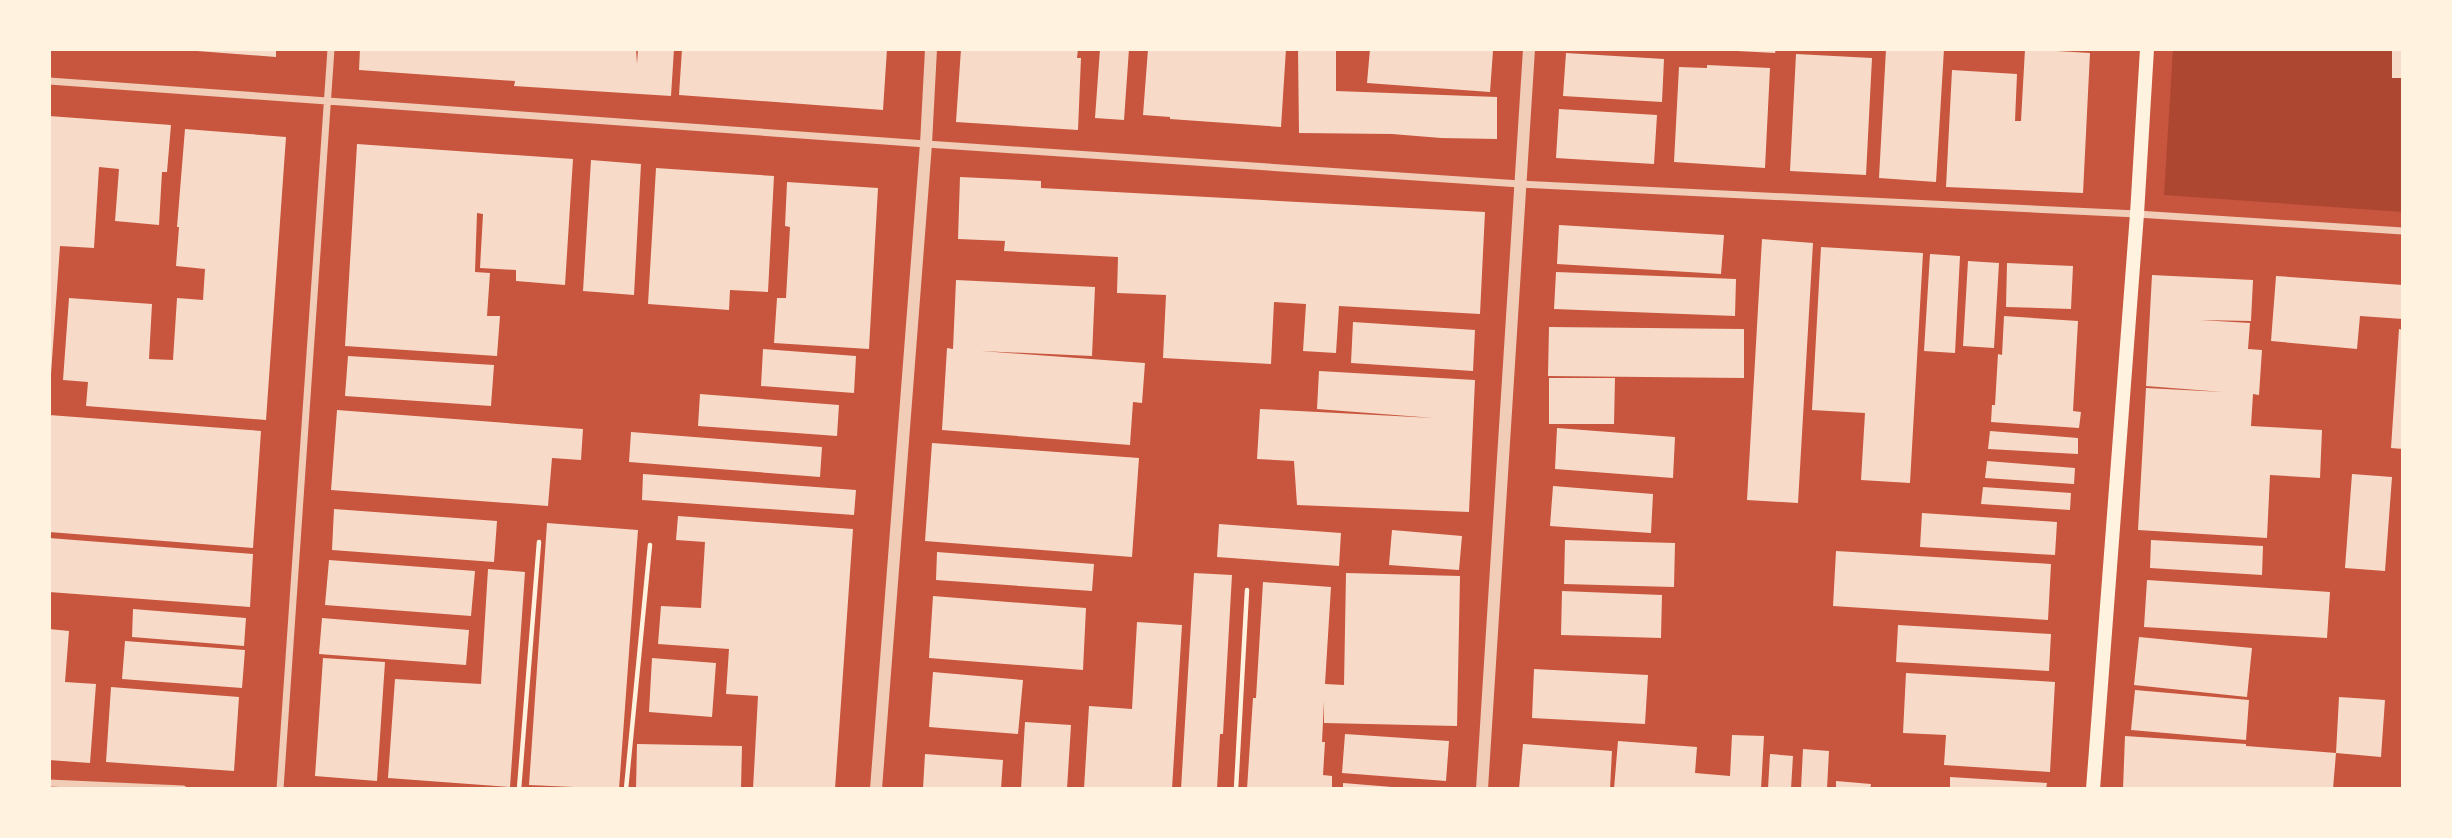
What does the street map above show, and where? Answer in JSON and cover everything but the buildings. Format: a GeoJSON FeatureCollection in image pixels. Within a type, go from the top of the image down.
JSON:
{"type":"FeatureCollection","features":[{"type":"Feature","properties":{"kind":"main road"},"geometry":{"type":"LineString","coordinates":[[2093,789],[2147,49]]}},
{"type":"Feature","properties":{"kind":"street"},"geometry":{"type":"LineString","coordinates":[[280,789],[331,49]]}},
{"type":"Feature","properties":{"kind":"street"},"geometry":{"type":"LineString","coordinates":[[876,789],[931,49]]}},
{"type":"Feature","properties":{"kind":"street"},"geometry":{"type":"LineString","coordinates":[[1482,789],[1529,49]]}},
{"type":"Feature","properties":{"kind":"street"},"geometry":{"type":"LineString","coordinates":[[49,81],[1520,184],[2137,214],[2403,231]]}},
{"type":"Feature","properties":{"kind":"street"},"geometry":{"type":"LineString","coordinates":[[49,783],[183,789]]}},
{"type":"Feature","properties":{"kind":"path"},"geometry":{"type":"LineString","coordinates":[[519,789],[539,542]]}},
{"type":"Feature","properties":{"kind":"path"},"geometry":{"type":"LineString","coordinates":[[626,789],[650,545]]}},
{"type":"Feature","properties":{"kind":"path"},"geometry":{"type":"LineString","coordinates":[[1236,789],[1247,590]]}},
{"type":"Feature","properties":{"kind":"shaded area"},"geometry":{"type":"Polygon","coordinates":[[[2173,49],[2403,49],[2403,212],[2164,195],[2173,49]]]}}]}
